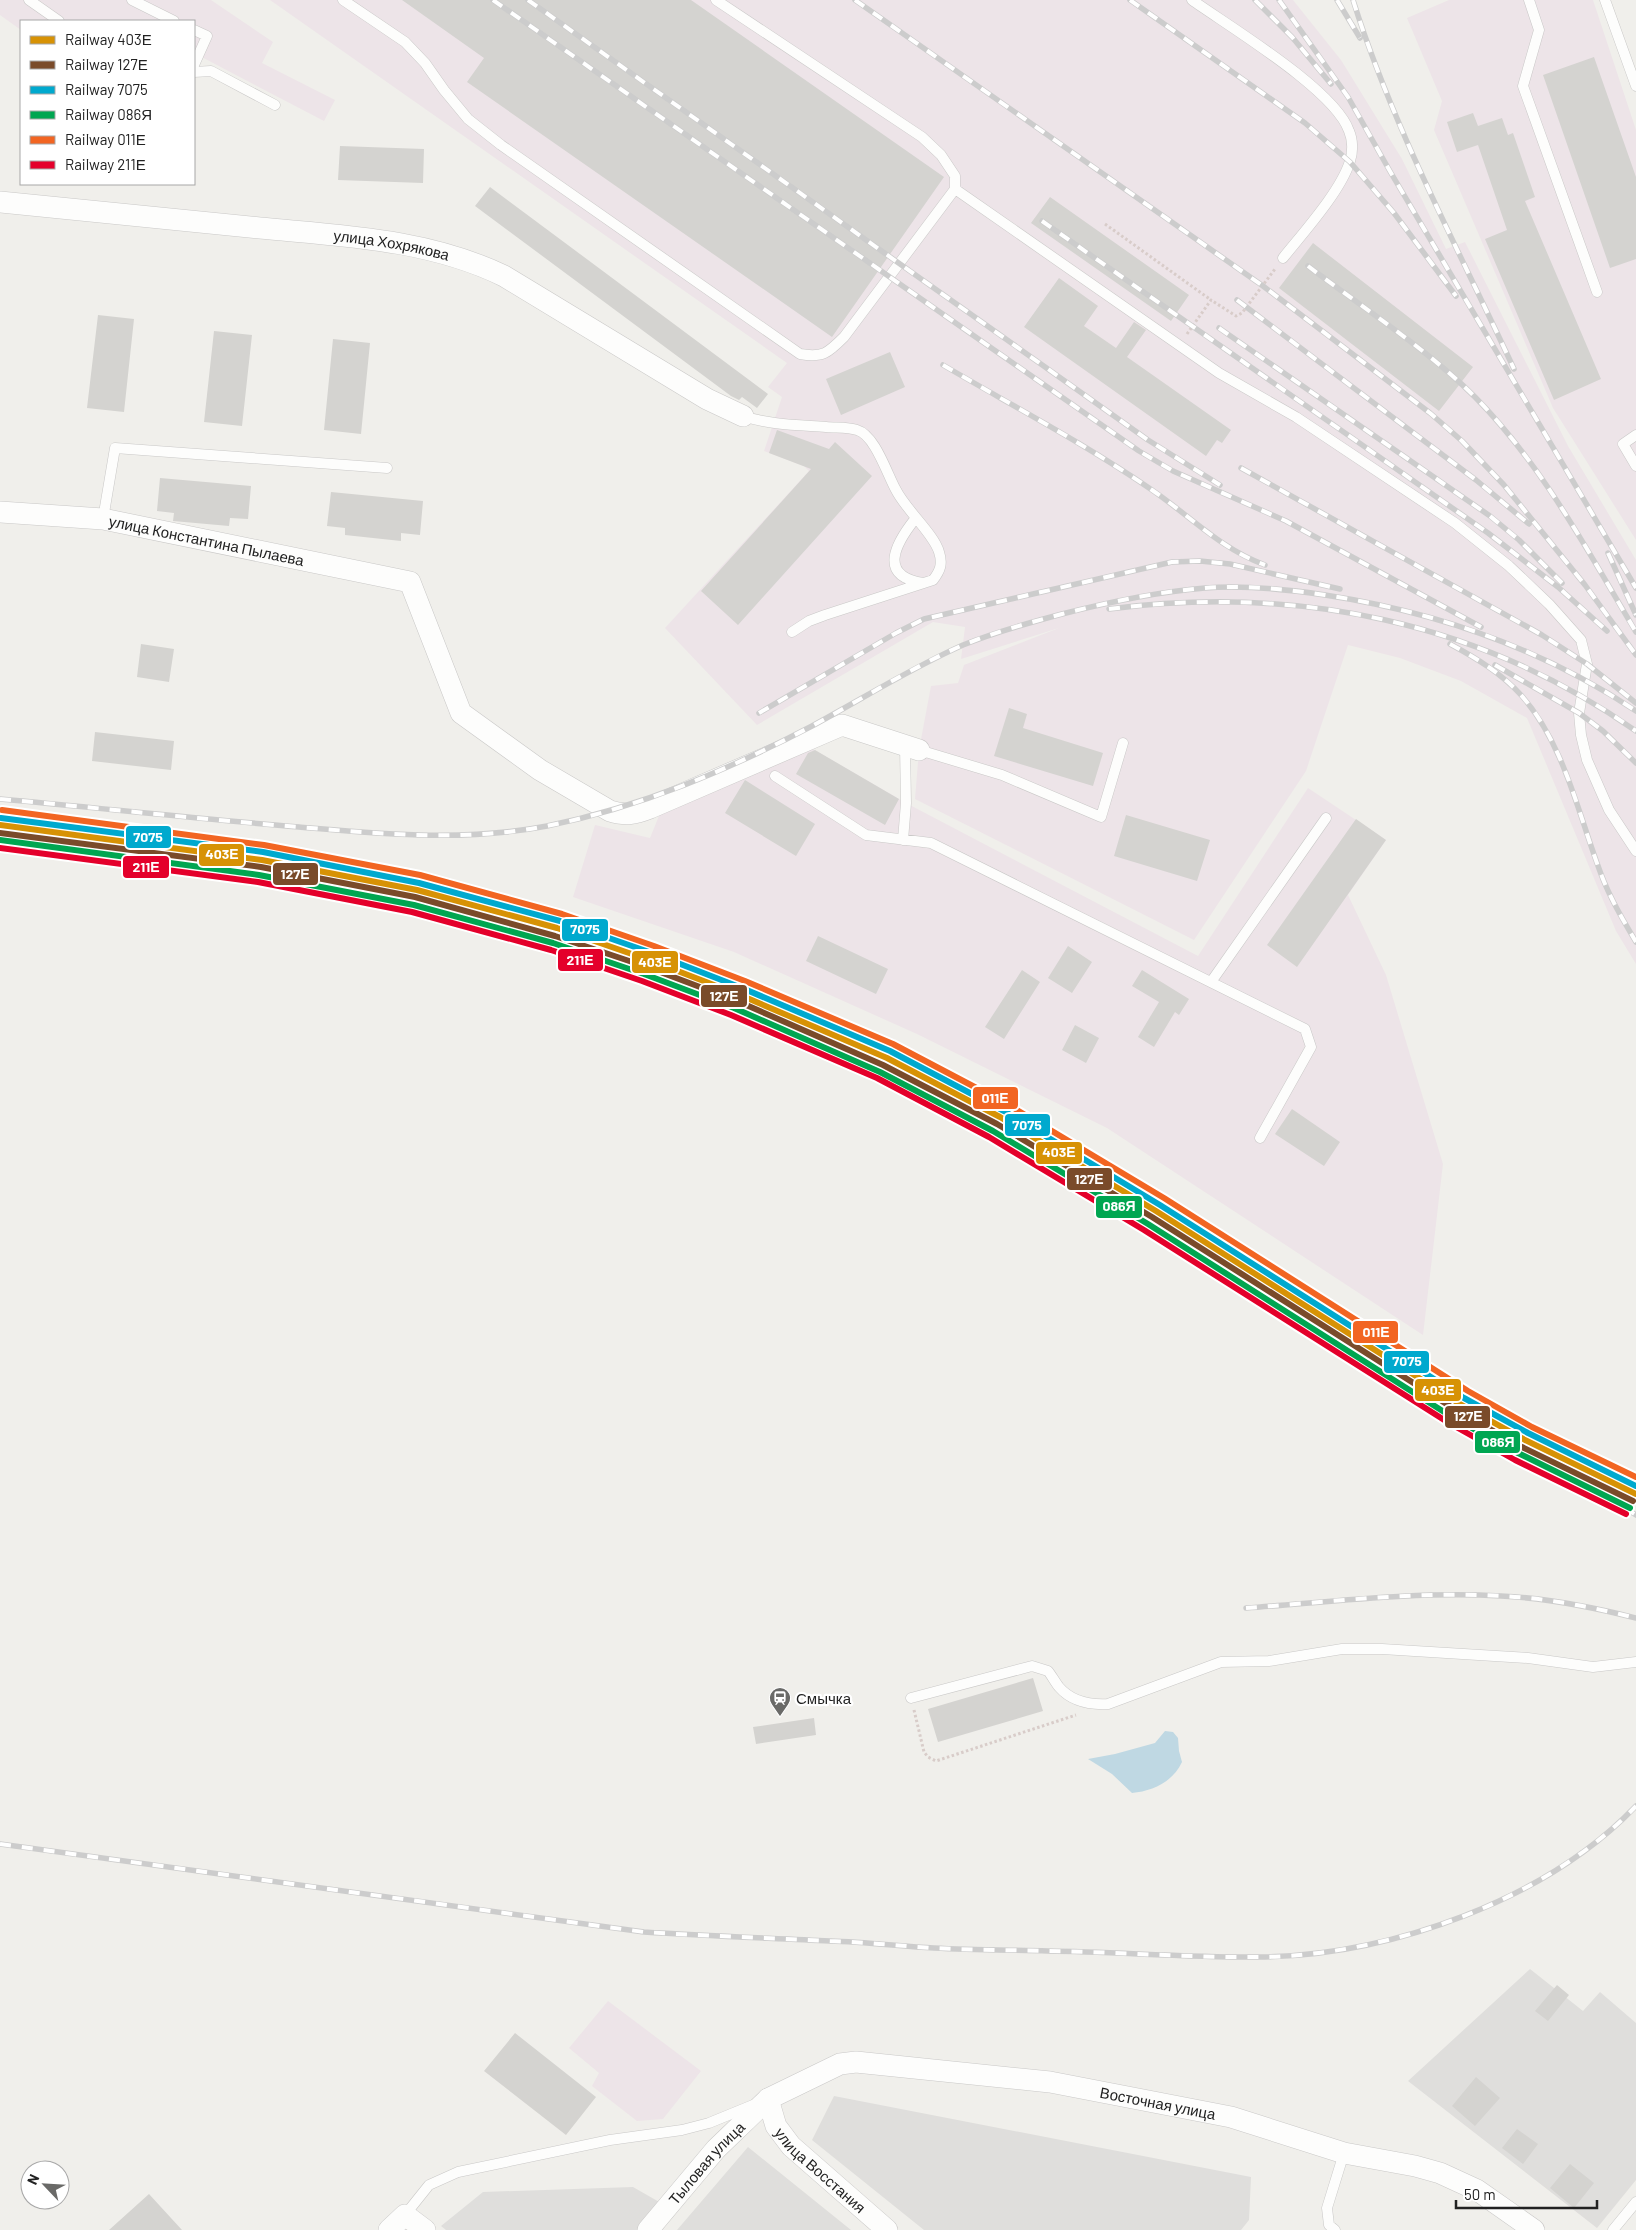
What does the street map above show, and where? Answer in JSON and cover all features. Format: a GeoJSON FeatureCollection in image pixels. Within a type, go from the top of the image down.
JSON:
{"type":"FeatureCollection","features":[{"type":"Feature","properties":{"kind":"street","name":"улица Хохрякова"},"geometry":{"type":"LineString","coordinates":[[0,202],[370,238],[453,255],[480,264],[521,285],[707,399],[743,416]]}},
{"type":"Feature","properties":{"kind":"street","name":"улица Константина Пылаева"},"geometry":{"type":"LineString","coordinates":[[0,512],[103,519],[410,582],[461,713],[540,770],[610,811],[623,815],[633,815],[842,725],[912,748]]}},
{"type":"Feature","properties":{"kind":"street","name":"Восточная улица"},"geometry":{"type":"LineString","coordinates":[[768,2099],[840,2064],[877,2063],[1050,2082],[1231,2117],[1344,2153],[1415,2166],[1456,2180],[1477,2190],[1534,2230]]}},
{"type":"Feature","properties":{"kind":"street","name":"Тыловая улица"},"geometry":{"type":"LineString","coordinates":[[648,2230],[716,2149],[768,2099]]}},
{"type":"Feature","properties":{"kind":"street","name":"улица Восстания"},"geometry":{"type":"LineString","coordinates":[[768,2099],[776,2126],[791,2146],[888,2230]]}},
{"type":"Feature","properties":{"kind":"street"},"geometry":{"type":"LineString","coordinates":[[389,2230],[405,2215],[425,2230]]}},
{"type":"Feature","properties":{"kind":"lane"},"geometry":{"type":"LineString","coordinates":[[29,0],[58,20]]}},
{"type":"Feature","properties":{"kind":"lane"},"geometry":{"type":"LineString","coordinates":[[132,0],[140,6],[172,20]]}},
{"type":"Feature","properties":{"kind":"lane"},"geometry":{"type":"LineString","coordinates":[[343,0],[405,42],[426,62],[444,90],[468,118],[501,145],[800,354],[820,356],[831,350],[844,337],[955,190],[955,176],[941,155],[922,137],[716,0]]}},
{"type":"Feature","properties":{"kind":"lane"},"geometry":{"type":"LineString","coordinates":[[1192,0],[1308,82],[1337,111],[1349,131],[1352,146],[1350,162],[1323,207],[1283,258]]}},
{"type":"Feature","properties":{"kind":"lane"},"geometry":{"type":"LineString","coordinates":[[1529,0],[1538,30],[1523,86],[1597,292]]}},
{"type":"Feature","properties":{"kind":"lane"},"geometry":{"type":"LineString","coordinates":[[1605,0],[1636,86]]}},
{"type":"Feature","properties":{"kind":"lane"},"geometry":{"type":"LineString","coordinates":[[195,30],[207,36],[195,63]]}},
{"type":"Feature","properties":{"kind":"lane"},"geometry":{"type":"LineString","coordinates":[[195,72],[211,71],[275,105]]}},
{"type":"Feature","properties":{"kind":"lane"},"geometry":{"type":"LineString","coordinates":[[955,190],[1219,373],[1296,417],[1455,523],[1508,566],[1562,616],[1580,640],[1584,651],[1586,673],[1579,713],[1581,734],[1587,760],[1596,785],[1609,810],[1636,850]]}},
{"type":"Feature","properties":{"kind":"lane"},"geometry":{"type":"LineString","coordinates":[[743,416],[774,423],[847,428],[864,433],[877,452],[906,507],[936,545],[941,563],[940,572],[933,580],[825,615],[809,621],[792,632]]}},
{"type":"Feature","properties":{"kind":"lane"},"geometry":{"type":"LineString","coordinates":[[1636,435],[1623,444],[1636,466]]}},
{"type":"Feature","properties":{"kind":"lane"},"geometry":{"type":"LineString","coordinates":[[103,519],[115,448],[387,468]]}},
{"type":"Feature","properties":{"kind":"lane"},"geometry":{"type":"LineString","coordinates":[[916,519],[901,537],[894,554],[894,560],[898,570],[905,577],[914,582],[924,584]]}},
{"type":"Feature","properties":{"kind":"lane"},"geometry":{"type":"LineString","coordinates":[[903,840],[912,748],[1002,775],[1101,817],[1123,743]]}},
{"type":"Feature","properties":{"kind":"lane"},"geometry":{"type":"LineString","coordinates":[[775,776],[866,836],[931,843],[1305,1029],[1311,1047],[1260,1138]]}},
{"type":"Feature","properties":{"kind":"lane"},"geometry":{"type":"LineString","coordinates":[[1211,982],[1326,818]]}},
{"type":"Feature","properties":{"kind":"lane"},"geometry":{"type":"LineString","coordinates":[[911,1698],[1032,1666],[1048,1671],[1058,1685],[1070,1696],[1088,1703],[1108,1704],[1221,1662],[1286,1659],[1342,1649],[1382,1649],[1528,1658],[1593,1667],[1636,1662]]}},
{"type":"Feature","properties":{"kind":"lane"},"geometry":{"type":"LineString","coordinates":[[405,2215],[429,2185],[458,2172],[610,2140],[682,2130],[709,2123],[768,2099]]}},
{"type":"Feature","properties":{"kind":"lane"},"geometry":{"type":"LineString","coordinates":[[1335,2230],[1329,2225],[1327,2208],[1344,2153]]}},
{"type":"Feature","properties":{"kind":"lane"},"geometry":{"type":"LineString","coordinates":[[1613,2230],[1636,2202]]}},
{"type":"Feature","properties":{"kind":"path"},"geometry":{"type":"LineString","coordinates":[[1105,224],[1236,316],[1242,314],[1283,258]]}},
{"type":"Feature","properties":{"kind":"path"},"geometry":{"type":"LineString","coordinates":[[1178,345],[1211,300]]}},
{"type":"Feature","properties":{"kind":"path"},"geometry":{"type":"LineString","coordinates":[[911,1698],[924,1752],[928,1757],[936,1761],[1108,1704]]}},
{"type":"Feature","properties":{"kind":"shaded area"},"geometry":{"type":"Polygon","coordinates":[[[0,0],[211,0],[273,42],[262,63],[335,100],[324,121],[195,54],[195,20],[20,20],[20,29],[0,15],[0,0]]]}},
{"type":"Feature","properties":{"kind":"shaded area"},"geometry":{"type":"Polygon","coordinates":[[[270,0],[1293,0],[1341,60],[1402,159],[1446,249],[1465,242],[1568,446],[1636,560],[1636,964],[1616,931],[1527,718],[1461,681],[1400,658],[1348,645],[1306,771],[1194,940],[915,799],[919,750],[931,686],[958,683],[964,665],[1059,628],[961,659],[965,627],[933,622],[757,725],[665,628],[809,471],[804,466],[764,451],[782,397],[768,387],[787,363],[270,0]]]}},
{"type":"Feature","properties":{"kind":"shaded area"},"geometry":{"type":"Polygon","coordinates":[[[1449,0],[1593,0],[1636,130],[1636,540],[1553,408],[1434,130],[1442,101],[1407,18],[1449,0]]]}},
{"type":"Feature","properties":{"kind":"shaded area"},"geometry":{"type":"Polygon","coordinates":[[[811,748],[906,803],[1198,956],[1308,788],[1386,840],[1348,895],[1386,975],[1443,1164],[1423,1335],[1107,1128],[917,1034],[734,952],[573,897],[595,825],[650,838],[661,811],[811,748]]]}},
{"type":"Feature","properties":{"kind":"shaded area"},"geometry":{"type":"Polygon","coordinates":[[[1530,1969],[1583,2011],[1600,1992],[1636,2023],[1636,2180],[1597,2228],[1408,2081],[1530,1969]]]}},
{"type":"Feature","properties":{"kind":"shaded area"},"geometry":{"type":"Polygon","coordinates":[[[608,2001],[701,2071],[663,2119],[637,2121],[592,2086],[599,2073],[569,2048],[608,2001]]]}},
{"type":"Feature","properties":{"kind":"shaded area"},"geometry":{"type":"Polygon","coordinates":[[[834,2096],[1251,2177],[1249,2220],[1241,2230],[924,2230],[812,2140],[834,2096]]]}},
{"type":"Feature","properties":{"kind":"shaded area"},"geometry":{"type":"Polygon","coordinates":[[[748,2147],[851,2230],[677,2230],[748,2147]]]}},
{"type":"Feature","properties":{"kind":"shaded area"},"geometry":{"type":"Polygon","coordinates":[[[633,2187],[661,2203],[638,2230],[446,2230],[441,2226],[483,2192],[633,2187]]]}},
{"type":"Feature","properties":{"kind":"water"},"geometry":{"type":"Polygon","coordinates":[[[1165,1731],[1173,1732],[1178,1738],[1182,1762],[1167,1781],[1154,1788],[1132,1793],[1112,1774],[1088,1759],[1155,1743],[1165,1731]]]}},
{"type":"Feature","properties":{"kind":"building"},"geometry":{"type":"Polygon","coordinates":[[[402,0],[691,0],[944,177],[832,337],[467,82],[484,58],[402,0]]]}},
{"type":"Feature","properties":{"kind":"building"},"geometry":{"type":"Polygon","coordinates":[[[1594,57],[1636,177],[1636,259],[1610,268],[1543,75],[1594,57]]]}},
{"type":"Feature","properties":{"kind":"building"},"geometry":{"type":"Polygon","coordinates":[[[1473,113],[1478,126],[1502,118],[1508,135],[1513,133],[1535,197],[1525,201],[1601,379],[1554,400],[1485,239],[1507,230],[1478,145],[1457,152],[1447,122],[1473,113]]]}},
{"type":"Feature","properties":{"kind":"building"},"geometry":{"type":"Polygon","coordinates":[[[340,146],[424,149],[423,183],[338,180],[340,146]]]}},
{"type":"Feature","properties":{"kind":"building"},"geometry":{"type":"Polygon","coordinates":[[[490,187],[768,394],[757,408],[742,397],[739,400],[731,396],[475,206],[490,187]]]}},
{"type":"Feature","properties":{"kind":"building"},"geometry":{"type":"Polygon","coordinates":[[[1050,197],[1189,295],[1171,321],[1031,223],[1050,197]]]}},
{"type":"Feature","properties":{"kind":"building"},"geometry":{"type":"Polygon","coordinates":[[[1313,243],[1473,367],[1439,411],[1279,288],[1313,243]]]}},
{"type":"Feature","properties":{"kind":"building"},"geometry":{"type":"Polygon","coordinates":[[[1059,278],[1098,306],[1084,326],[1116,348],[1134,322],[1146,330],[1127,357],[1231,430],[1222,443],[1217,440],[1206,456],[1024,327],[1059,278]]]}},
{"type":"Feature","properties":{"kind":"building"},"geometry":{"type":"Polygon","coordinates":[[[98,315],[134,319],[124,412],[87,408],[98,315]]]}},
{"type":"Feature","properties":{"kind":"building"},"geometry":{"type":"Polygon","coordinates":[[[214,331],[252,335],[242,426],[204,422],[214,331]]]}},
{"type":"Feature","properties":{"kind":"building"},"geometry":{"type":"Polygon","coordinates":[[[333,339],[370,343],[361,434],[324,430],[333,339]]]}},
{"type":"Feature","properties":{"kind":"building"},"geometry":{"type":"Polygon","coordinates":[[[890,352],[905,387],[841,415],[826,379],[890,352]]]}},
{"type":"Feature","properties":{"kind":"building"},"geometry":{"type":"Polygon","coordinates":[[[777,430],[829,449],[835,442],[872,476],[738,625],[701,591],[811,469],[769,453],[777,430]]]}},
{"type":"Feature","properties":{"kind":"building"},"geometry":{"type":"Polygon","coordinates":[[[160,478],[251,486],[248,519],[230,518],[229,526],[173,521],[174,513],[157,511],[160,478]]]}},
{"type":"Feature","properties":{"kind":"building"},"geometry":{"type":"Polygon","coordinates":[[[331,492],[423,501],[420,535],[401,533],[401,541],[345,535],[345,528],[327,526],[331,492]]]}},
{"type":"Feature","properties":{"kind":"building"},"geometry":{"type":"Polygon","coordinates":[[[141,644],[174,649],[169,682],[137,677],[141,644]]]}},
{"type":"Feature","properties":{"kind":"building"},"geometry":{"type":"Polygon","coordinates":[[[1009,708],[1027,714],[1023,728],[1103,753],[1093,786],[994,756],[1009,708]]]}},
{"type":"Feature","properties":{"kind":"building"},"geometry":{"type":"Polygon","coordinates":[[[95,732],[174,741],[171,770],[92,761],[95,732]]]}},
{"type":"Feature","properties":{"kind":"building"},"geometry":{"type":"Polygon","coordinates":[[[815,750],[899,799],[885,825],[796,774],[808,753],[815,750]]]}},
{"type":"Feature","properties":{"kind":"building"},"geometry":{"type":"Polygon","coordinates":[[[745,780],[815,824],[796,856],[725,813],[745,780]]]}},
{"type":"Feature","properties":{"kind":"building"},"geometry":{"type":"Polygon","coordinates":[[[1126,815],[1210,840],[1197,881],[1114,856],[1126,815]]]}},
{"type":"Feature","properties":{"kind":"building"},"geometry":{"type":"Polygon","coordinates":[[[1356,819],[1386,840],[1297,967],[1267,945],[1356,819]]]}},
{"type":"Feature","properties":{"kind":"building"},"geometry":{"type":"Polygon","coordinates":[[[818,936],[888,969],[876,994],[806,961],[818,936]]]}},
{"type":"Feature","properties":{"kind":"building"},"geometry":{"type":"Polygon","coordinates":[[[1068,946],[1092,962],[1072,993],[1048,978],[1068,946]]]}},
{"type":"Feature","properties":{"kind":"building"},"geometry":{"type":"Polygon","coordinates":[[[1022,970],[1040,982],[1004,1039],[985,1027],[1022,970]]]}},
{"type":"Feature","properties":{"kind":"building"},"geometry":{"type":"Polygon","coordinates":[[[1142,970],[1189,999],[1179,1015],[1175,1012],[1154,1047],[1138,1037],[1159,1002],[1132,986],[1142,970]]]}},
{"type":"Feature","properties":{"kind":"building"},"geometry":{"type":"Polygon","coordinates":[[[1075,1025],[1099,1038],[1086,1063],[1062,1050],[1075,1025]]]}},
{"type":"Feature","properties":{"kind":"building"},"geometry":{"type":"Polygon","coordinates":[[[1292,1109],[1340,1142],[1324,1166],[1275,1134],[1292,1109]]]}},
{"type":"Feature","properties":{"kind":"building"},"geometry":{"type":"Polygon","coordinates":[[[1033,1678],[1043,1711],[938,1742],[928,1709],[1033,1678]]]}},
{"type":"Feature","properties":{"kind":"building"},"geometry":{"type":"Polygon","coordinates":[[[814,1718],[816,1735],[756,1744],[753,1727],[814,1718]]]}},
{"type":"Feature","properties":{"kind":"building"},"geometry":{"type":"Polygon","coordinates":[[[1557,1985],[1569,1995],[1548,2021],[1535,2011],[1557,1985]]]}},
{"type":"Feature","properties":{"kind":"building"},"geometry":{"type":"Polygon","coordinates":[[[515,2033],[596,2097],[566,2135],[484,2071],[515,2033]]]}},
{"type":"Feature","properties":{"kind":"building"},"geometry":{"type":"Polygon","coordinates":[[[1476,2077],[1500,2098],[1475,2126],[1452,2106],[1476,2077]]]}},
{"type":"Feature","properties":{"kind":"building"},"geometry":{"type":"Polygon","coordinates":[[[1517,2129],[1538,2144],[1523,2164],[1502,2148],[1517,2129]]]}},
{"type":"Feature","properties":{"kind":"building"},"geometry":{"type":"Polygon","coordinates":[[[1570,2164],[1594,2183],[1574,2208],[1550,2188],[1570,2164]]]}},
{"type":"Feature","properties":{"kind":"building"},"geometry":{"type":"Polygon","coordinates":[[[149,2194],[182,2230],[109,2230],[149,2194]]]}},
{"type":"Feature","properties":{"kind":"railway"},"geometry":{"type":"LineString","coordinates":[[493,0],[1139,451],[1173,471],[1286,521],[1481,627]]}},
{"type":"Feature","properties":{"kind":"railway"},"geometry":{"type":"LineString","coordinates":[[528,0],[1148,440],[1220,485]]}},
{"type":"Feature","properties":{"kind":"railway"},"geometry":{"type":"LineString","coordinates":[[855,0],[1263,286],[1430,413],[1462,441],[1504,485],[1585,585],[1636,655]]}},
{"type":"Feature","properties":{"kind":"railway"},"geometry":{"type":"LineString","coordinates":[[1130,0],[1305,123],[1350,162],[1394,213],[1456,296]]}},
{"type":"Feature","properties":{"kind":"railway"},"geometry":{"type":"LineString","coordinates":[[1255,0],[1292,37],[1331,84]]}},
{"type":"Feature","properties":{"kind":"railway"},"geometry":{"type":"LineString","coordinates":[[1279,0],[1348,97],[1636,588]]}},
{"type":"Feature","properties":{"kind":"railway"},"geometry":{"type":"LineString","coordinates":[[1337,0],[1360,38]]}},
{"type":"Feature","properties":{"kind":"railway"},"geometry":{"type":"LineString","coordinates":[[1353,0],[1369,48],[1407,141],[1514,369]]}},
{"type":"Feature","properties":{"kind":"railway"},"geometry":{"type":"LineString","coordinates":[[1042,221],[1488,533],[1558,587],[1607,631]]}},
{"type":"Feature","properties":{"kind":"railway"},"geometry":{"type":"LineString","coordinates":[[1308,266],[1394,329],[1436,362],[1475,397],[1522,451],[1543,480],[1636,632]]}},
{"type":"Feature","properties":{"kind":"railway"},"geometry":{"type":"LineString","coordinates":[[1237,300],[1476,480],[1529,524]]}},
{"type":"Feature","properties":{"kind":"railway"},"geometry":{"type":"LineString","coordinates":[[1219,328],[1490,516],[1519,540],[1562,583]]}},
{"type":"Feature","properties":{"kind":"railway"},"geometry":{"type":"LineString","coordinates":[[943,365],[1101,457],[1152,490],[1220,541],[1265,565]]}},
{"type":"Feature","properties":{"kind":"railway"},"geometry":{"type":"LineString","coordinates":[[1241,468],[1542,635],[1587,664],[1636,703]]}},
{"type":"Feature","properties":{"kind":"railway"},"geometry":{"type":"LineString","coordinates":[[1608,553],[1636,615]]}},
{"type":"Feature","properties":{"kind":"railway"},"geometry":{"type":"LineString","coordinates":[[759,713],[896,633],[924,619],[1172,562],[1200,561],[1230,564],[1340,589]]}},
{"type":"Feature","properties":{"kind":"railway"},"geometry":{"type":"LineString","coordinates":[[0,799],[262,824],[393,834],[485,834],[547,826],[616,809],[716,772],[812,726],[924,664],[975,640],[1024,624],[1097,605],[1151,595],[1220,587],[1250,587],[1310,593],[1367,602],[1448,623],[1525,651],[1563,669],[1636,711]]}},
{"type":"Feature","properties":{"kind":"railway"},"geometry":{"type":"LineString","coordinates":[[1109,609],[1179,603],[1249,602],[1317,608],[1384,620],[1450,638],[1514,662],[1576,693],[1636,731]]}},
{"type":"Feature","properties":{"kind":"railway"},"geometry":{"type":"LineString","coordinates":[[1450,644],[1479,660],[1497,673],[1521,695],[1536,715],[1560,758],[1605,883],[1636,942]]}},
{"type":"Feature","properties":{"kind":"railway"},"geometry":{"type":"LineString","coordinates":[[1495,665],[1579,713],[1603,731],[1636,763]]}},
{"type":"Feature","properties":{"kind":"railway"},"geometry":{"type":"LineString","coordinates":[[1457,1403],[1636,1515]]}},
{"type":"Feature","properties":{"kind":"railway"},"geometry":{"type":"LineString","coordinates":[[1246,1608],[1405,1596],[1469,1595],[1518,1597],[1552,1601],[1636,1618]]}},
{"type":"Feature","properties":{"kind":"railway"},"geometry":{"type":"LineString","coordinates":[[0,1844],[644,1932],[948,1949],[1265,1957],[1314,1954],[1364,1945],[1415,1933],[1465,1916],[1513,1894],[1558,1869],[1599,1839],[1636,1806]]}},
{"type":"Feature","properties":{"kind":"rail line","name":"011Е"},"geometry":{"type":"LineString","coordinates":[[2,810],[264,845],[420,875],[562,914],[654,946],[745,981],[893,1044],[1007,1104],[1164,1198],[1468,1391],[1532,1427],[1636,1477]]}},
{"type":"Feature","properties":{"kind":"rail line","name":"7075"},"geometry":{"type":"LineString","coordinates":[[1,818],[263,852],[419,883],[560,921],[652,953],[742,988],[890,1051],[1004,1111],[1160,1205],[1464,1398],[1528,1433],[1636,1486]]}},
{"type":"Feature","properties":{"kind":"rail line","name":"403Е"},"geometry":{"type":"LineString","coordinates":[[0,825],[262,860],[417,890],[557,928],[649,960],[740,995],[887,1058],[1000,1117],[1156,1211],[1460,1404],[1525,1440],[1636,1494]]}},
{"type":"Feature","properties":{"kind":"rail line","name":"127Е"},"geometry":{"type":"LineString","coordinates":[[0,833],[261,867],[415,897],[555,936],[647,967],[737,1001],[883,1065],[997,1124],[1152,1217],[1456,1410],[1522,1447],[1633,1501]]}},
{"type":"Feature","properties":{"kind":"rail line","name":"086Я"},"geometry":{"type":"LineString","coordinates":[[0,840],[259,875],[414,905],[553,943],[644,974],[734,1008],[880,1072],[993,1131],[1148,1224],[1452,1417],[1518,1453],[1630,1508]]}},
{"type":"Feature","properties":{"kind":"rail line","name":"211Е"},"geometry":{"type":"LineString","coordinates":[[0,848],[258,882],[412,912],[551,950],[642,981],[731,1015],[877,1078],[989,1137],[1144,1230],[1449,1423],[1515,1460],[1626,1514]]}},
{"type":"Feature","properties":{"kind":"place","name":"Смычка"},"geometry":{"type":"Point","coordinates":[780,1717]}}]}
